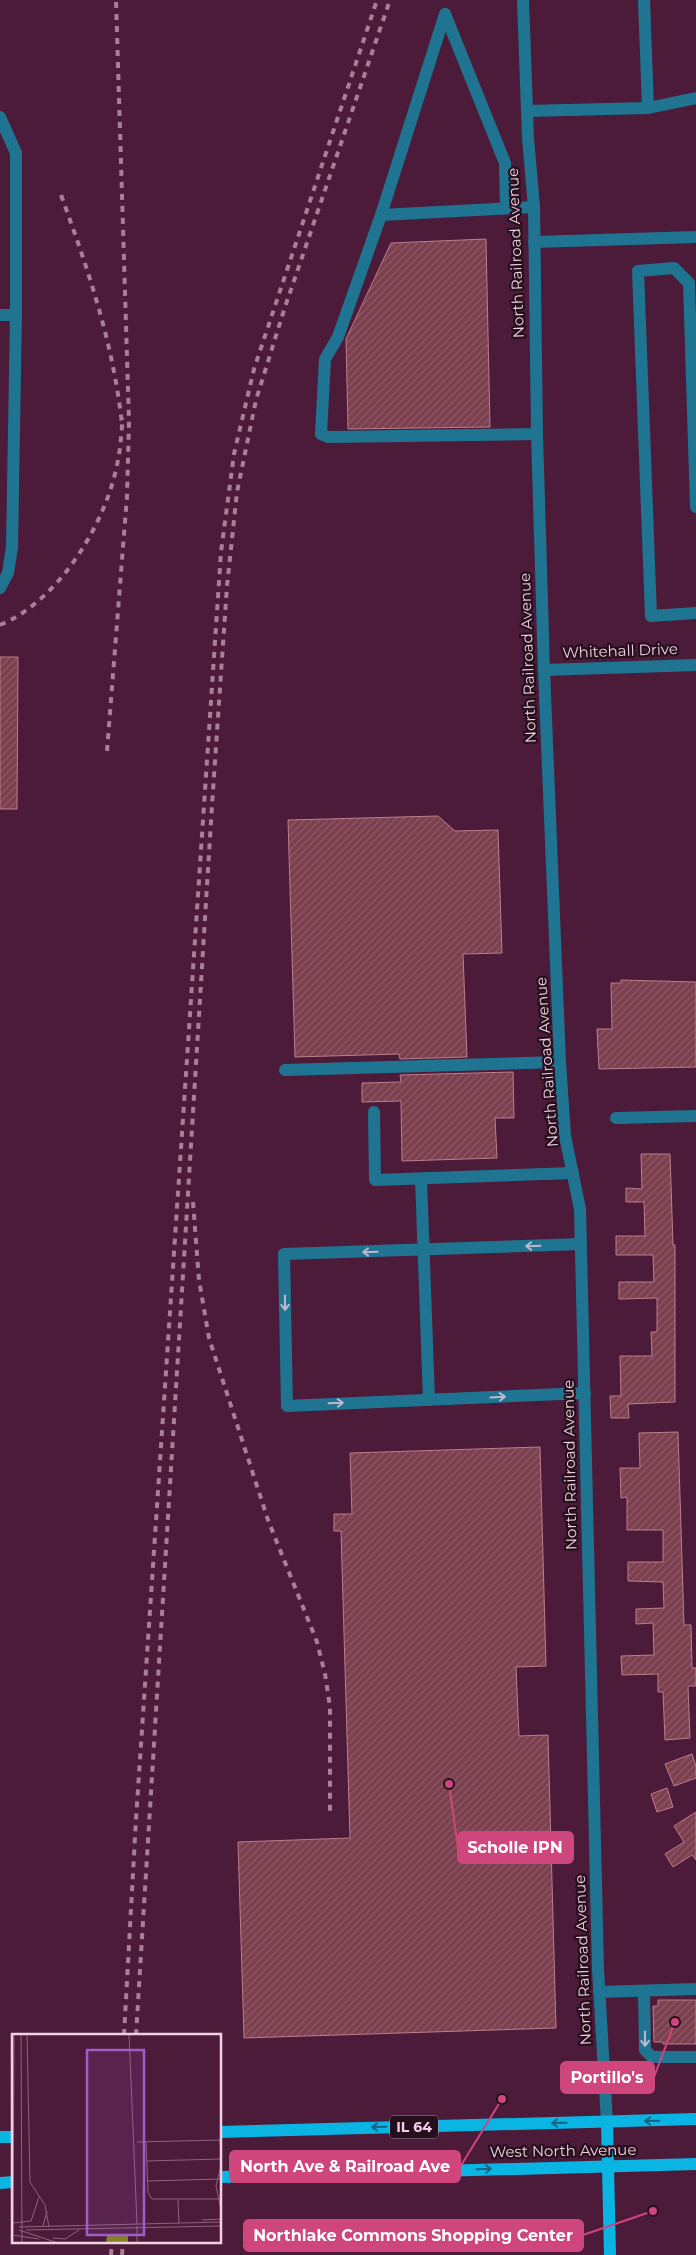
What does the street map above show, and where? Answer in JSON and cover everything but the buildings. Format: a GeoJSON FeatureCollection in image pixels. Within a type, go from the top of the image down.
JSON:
{"type":"FeatureCollection","features":[{"type":"Feature","properties":{"kind":"main road","name":"West North Avenue"},"geometry":{"type":"LineString","coordinates":[[221,2132],[696,2120]]}},
{"type":"Feature","properties":{"kind":"main road"},"geometry":{"type":"LineString","coordinates":[[608,2122],[610,2255]]}},
{"type":"Feature","properties":{"kind":"main road","name":"West North Avenue"},"geometry":{"type":"LineString","coordinates":[[221,2177],[696,2164]]}},
{"type":"Feature","properties":{"kind":"street","name":"North Railroad Avenue"},"geometry":{"type":"LineString","coordinates":[[523,0],[527,111],[534,207],[537,434],[544,670],[560,1062],[565,1136],[580,1209],[600,1992],[608,2122]]}},
{"type":"Feature","properties":{"kind":"street"},"geometry":{"type":"LineString","coordinates":[[644,0],[648,108]]}},
{"type":"Feature","properties":{"kind":"street"},"geometry":{"type":"LineString","coordinates":[[506,208],[505,163],[445,14],[381,215],[338,337],[325,360],[321,434],[328,437],[537,434]]}},
{"type":"Feature","properties":{"kind":"street"},"geometry":{"type":"LineString","coordinates":[[527,111],[648,108],[696,98]]}},
{"type":"Feature","properties":{"kind":"street"},"geometry":{"type":"LineString","coordinates":[[0,117],[16,153],[16,315],[12,547],[8,573],[0,588]]}},
{"type":"Feature","properties":{"kind":"street"},"geometry":{"type":"LineString","coordinates":[[381,215],[534,207]]}},
{"type":"Feature","properties":{"kind":"street"},"geometry":{"type":"LineString","coordinates":[[534,242],[696,237]]}},
{"type":"Feature","properties":{"kind":"street"},"geometry":{"type":"LineString","coordinates":[[696,507],[689,283],[674,268],[638,271],[651,616],[696,614]]}},
{"type":"Feature","properties":{"kind":"street"},"geometry":{"type":"LineString","coordinates":[[0,315],[16,315]]}},
{"type":"Feature","properties":{"kind":"street","name":"Whitehall Drive"},"geometry":{"type":"LineString","coordinates":[[544,670],[696,666]]}},
{"type":"Feature","properties":{"kind":"street"},"geometry":{"type":"LineString","coordinates":[[285,1070],[560,1062]]}},
{"type":"Feature","properties":{"kind":"street"},"geometry":{"type":"LineString","coordinates":[[374,1112],[375,1180],[573,1173]]}},
{"type":"Feature","properties":{"kind":"street"},"geometry":{"type":"LineString","coordinates":[[616,1118],[696,1116]]}},
{"type":"Feature","properties":{"kind":"street"},"geometry":{"type":"LineString","coordinates":[[421,1179],[429,1400]]}},
{"type":"Feature","properties":{"kind":"street"},"geometry":{"type":"LineString","coordinates":[[581,1244],[284,1254],[287,1406],[585,1393]]}},
{"type":"Feature","properties":{"kind":"street"},"geometry":{"type":"LineString","coordinates":[[600,1992],[696,1989]]}},
{"type":"Feature","properties":{"kind":"street"},"geometry":{"type":"LineString","coordinates":[[644,1990],[645,2050],[652,2057],[696,2057]]}},
{"type":"Feature","properties":{"kind":"railway"},"geometry":{"type":"LineString","coordinates":[[107,751],[127,496],[129,422],[116,0]]}},
{"type":"Feature","properties":{"kind":"railway"},"geometry":{"type":"LineString","coordinates":[[124,2034],[136,1819],[221,552],[234,454],[254,369],[377,0]]}},
{"type":"Feature","properties":{"kind":"railway"},"geometry":{"type":"LineString","coordinates":[[136,2034],[212,805],[227,586],[237,492],[256,400],[284,310],[390,0]]}},
{"type":"Feature","properties":{"kind":"railway"},"geometry":{"type":"LineString","coordinates":[[61,195],[99,308],[113,365],[122,424]]}},
{"type":"Feature","properties":{"kind":"railway"},"geometry":{"type":"LineString","coordinates":[[0,625],[22,613],[42,597],[61,578],[92,533],[112,484],[119,455],[123,418]]}},
{"type":"Feature","properties":{"kind":"railway"},"geometry":{"type":"LineString","coordinates":[[193,1202],[199,1280],[209,1338],[268,1520],[317,1642],[325,1674],[330,1707],[330,1812]]}},
{"type":"Feature","properties":{"kind":"railway"},"geometry":{"type":"LineString","coordinates":[[111,2255],[112,2242]]}},
{"type":"Feature","properties":{"kind":"railway"},"geometry":{"type":"LineString","coordinates":[[122,2255],[123,2242]]}},
{"type":"Feature","properties":{"kind":"place","name":"Scholle IPN"},"geometry":{"type":"Point","coordinates":[449,1784]}},
{"type":"Feature","properties":{"kind":"place","name":"Portillo's"},"geometry":{"type":"Point","coordinates":[675,2022]}},
{"type":"Feature","properties":{"kind":"place","name":"North Ave & Railroad Ave"},"geometry":{"type":"Point","coordinates":[502,2099]}},
{"type":"Feature","properties":{"kind":"place","name":"Northlake Commons Shopping Center"},"geometry":{"type":"Point","coordinates":[653,2211]}}]}
